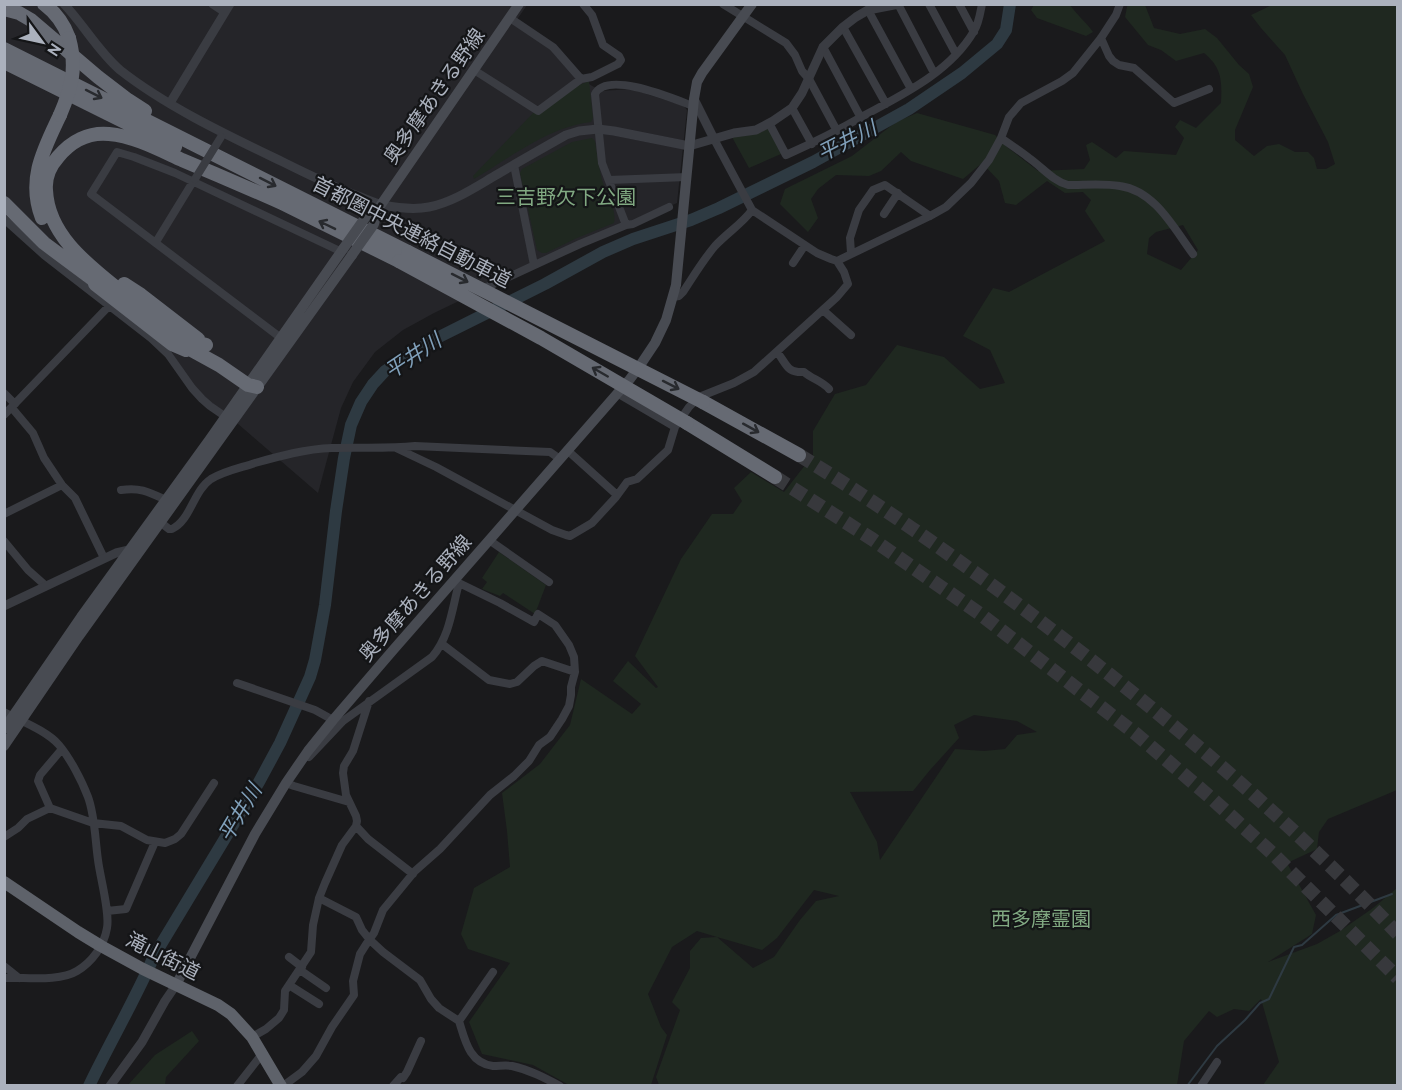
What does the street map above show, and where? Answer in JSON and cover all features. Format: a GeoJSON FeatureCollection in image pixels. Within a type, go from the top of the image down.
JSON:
{"type":"FeatureCollection","features":[{"type":"Feature","properties":{"kind":"highway"},"geometry":{"type":"LineString","coordinates":[[44,4],[63,25],[74,54],[72,80],[40,164],[36,184],[36,196],[45,224],[51,234],[118,303],[179,348],[203,347]]}},
{"type":"Feature","properties":{"kind":"highway"},"geometry":{"type":"LineString","coordinates":[[4,9],[19,13],[31,20],[128,100],[233,164]]}},
{"type":"Feature","properties":{"kind":"highway","name":"首都圏中央連絡自動車道"},"geometry":{"type":"LineString","coordinates":[[4,49],[233,164],[403,256],[681,425],[775,477]]}},
{"type":"Feature","properties":{"kind":"highway","name":"首都圏中央連絡自動車道"},"geometry":{"type":"LineString","coordinates":[[4,62],[291,207],[403,256],[703,402],[799,455]]}},
{"type":"Feature","properties":{"kind":"highway"},"geometry":{"type":"LineString","coordinates":[[87,269],[63,236],[50,214],[46,201],[48,173],[54,161],[74,141],[85,137],[110,134],[134,140],[291,207]]}},
{"type":"Feature","properties":{"kind":"highway"},"geometry":{"type":"LineString","coordinates":[[5,203],[44,243],[87,269],[132,282],[181,319],[203,347],[252,384]]}},
{"type":"Feature","properties":{"kind":"highway","name":"滝山街道"},"geometry":{"type":"LineString","coordinates":[[4,882],[100,946],[218,1005],[231,1014],[252,1037],[282,1086]]}},
{"type":"Feature","properties":{"kind":"main road","name":"奥多摩あきる野線"},"geometry":{"type":"LineString","coordinates":[[4,729],[346,252],[365,218],[380,207],[519,4]]}},
{"type":"Feature","properties":{"kind":"main road"},"geometry":{"type":"LineString","coordinates":[[687,177],[697,82],[752,4]]}},
{"type":"Feature","properties":{"kind":"main road","name":"奥多摩あきる野線"},"geometry":{"type":"LineString","coordinates":[[172,984],[255,834],[308,751],[617,393],[655,343],[666,320],[676,285],[687,177]]}},
{"type":"Feature","properties":{"kind":"main road","name":"奥多摩あきる野線"},"geometry":{"type":"LineString","coordinates":[[132,552],[160,522],[281,338],[346,252]]}},
{"type":"Feature","properties":{"kind":"main road","name":"奥多摩あきる野線"},"geometry":{"type":"LineString","coordinates":[[4,746],[13,716]]}},
{"type":"Feature","properties":{"kind":"street"},"geometry":{"type":"LineString","coordinates":[[64,4],[93,42],[111,61],[141,85],[222,135],[380,207],[416,208],[441,204],[475,188],[566,135],[579,131],[598,129],[614,131],[690,146],[756,130],[792,108],[802,93],[823,47],[855,17],[868,10],[898,5],[934,73]]}},
{"type":"Feature","properties":{"kind":"street"},"geometry":{"type":"LineString","coordinates":[[170,103],[228,8],[213,4]]}},
{"type":"Feature","properties":{"kind":"street"},"geometry":{"type":"LineString","coordinates":[[474,70],[538,111],[580,79],[592,77],[618,64],[621,60],[619,56],[603,45],[592,15],[583,4]]}},
{"type":"Feature","properties":{"kind":"street"},"geometry":{"type":"LineString","coordinates":[[723,4],[786,43],[795,55],[804,75],[809,79],[837,131]]}},
{"type":"Feature","properties":{"kind":"street"},"geometry":{"type":"LineString","coordinates":[[929,4],[956,54]]}},
{"type":"Feature","properties":{"kind":"street"},"geometry":{"type":"LineString","coordinates":[[959,4],[974,32]]}},
{"type":"Feature","properties":{"kind":"street"},"geometry":{"type":"LineString","coordinates":[[769,123],[786,155],[861,118],[911,89],[956,54],[974,32],[982,4]]}},
{"type":"Feature","properties":{"kind":"street"},"geometry":{"type":"LineString","coordinates":[[837,261],[943,210],[971,183],[989,160],[1002,138],[1009,117],[1021,103],[1062,81],[1072,73],[1101,38],[1116,15],[1120,4]]}},
{"type":"Feature","properties":{"kind":"street"},"geometry":{"type":"LineString","coordinates":[[868,10],[911,89]]}},
{"type":"Feature","properties":{"kind":"street"},"geometry":{"type":"LineString","coordinates":[[510,18],[553,47],[580,79]]}},
{"type":"Feature","properties":{"kind":"street"},"geometry":{"type":"LineString","coordinates":[[843,27],[885,104]]}},
{"type":"Feature","properties":{"kind":"street"},"geometry":{"type":"LineString","coordinates":[[1101,38],[1113,61],[1119,65],[1134,68],[1174,103],[1209,88]]}},
{"type":"Feature","properties":{"kind":"street"},"geometry":{"type":"LineString","coordinates":[[823,47],[861,118]]}},
{"type":"Feature","properties":{"kind":"street"},"geometry":{"type":"LineString","coordinates":[[396,448],[552,530],[570,536],[592,523],[627,482],[637,479],[668,450],[689,407],[699,397],[754,372],[837,297],[848,284],[837,261],[817,253],[752,209],[694,102],[632,86],[603,86],[595,94],[602,163],[626,225]]}},
{"type":"Feature","properties":{"kind":"street"},"geometry":{"type":"LineString","coordinates":[[792,108],[812,144]]}},
{"type":"Feature","properties":{"kind":"street"},"geometry":{"type":"LineString","coordinates":[[156,242],[222,135]]}},
{"type":"Feature","properties":{"kind":"street"},"geometry":{"type":"LineString","coordinates":[[1002,138],[1062,184],[1121,186],[1144,194],[1159,208],[1192,254]]}},
{"type":"Feature","properties":{"kind":"street"},"geometry":{"type":"LineString","coordinates":[[281,338],[92,194],[117,152],[194,181],[346,252]]}},
{"type":"Feature","properties":{"kind":"street"},"geometry":{"type":"LineString","coordinates":[[513,165],[534,265]]}},
{"type":"Feature","properties":{"kind":"street"},"geometry":{"type":"LineString","coordinates":[[609,180],[687,177]]}},
{"type":"Feature","properties":{"kind":"street"},"geometry":{"type":"LineString","coordinates":[[851,253],[850,238],[859,210],[873,190],[885,185],[930,216]]}},
{"type":"Feature","properties":{"kind":"street"},"geometry":{"type":"LineString","coordinates":[[884,214],[898,193]]}},
{"type":"Feature","properties":{"kind":"street"},"geometry":{"type":"LineString","coordinates":[[487,287],[580,244],[633,224],[669,207]]}},
{"type":"Feature","properties":{"kind":"street"},"geometry":{"type":"LineString","coordinates":[[673,297],[683,292],[715,246],[752,209]]}},
{"type":"Feature","properties":{"kind":"street"},"geometry":{"type":"LineString","coordinates":[[4,219],[44,255],[151,338],[168,354],[192,388],[210,406],[226,417]]}},
{"type":"Feature","properties":{"kind":"street"},"geometry":{"type":"LineString","coordinates":[[793,263],[805,245]]}},
{"type":"Feature","properties":{"kind":"street"},"geometry":{"type":"LineString","coordinates":[[4,415],[109,306]]}},
{"type":"Feature","properties":{"kind":"street"},"geometry":{"type":"LineString","coordinates":[[823,310],[851,335]]}},
{"type":"Feature","properties":{"kind":"street"},"geometry":{"type":"LineString","coordinates":[[777,352],[794,372],[804,372],[822,381],[830,389]]}},
{"type":"Feature","properties":{"kind":"street"},"geometry":{"type":"LineString","coordinates":[[4,393],[33,433],[44,458],[62,485],[75,498],[104,558]]}},
{"type":"Feature","properties":{"kind":"street"},"geometry":{"type":"LineString","coordinates":[[617,393],[681,425]]}},
{"type":"Feature","properties":{"kind":"street"},"geometry":{"type":"LineString","coordinates":[[160,522],[169,529],[181,524],[192,502],[205,484],[213,478],[276,457],[318,449],[415,446],[564,454],[617,495]]}},
{"type":"Feature","properties":{"kind":"street"},"geometry":{"type":"LineString","coordinates":[[4,514],[62,485]]}},
{"type":"Feature","properties":{"kind":"street"},"geometry":{"type":"LineString","coordinates":[[121,490],[144,490],[166,500]]}},
{"type":"Feature","properties":{"kind":"street"},"geometry":{"type":"LineString","coordinates":[[489,540],[549,582]]}},
{"type":"Feature","properties":{"kind":"street"},"geometry":{"type":"LineString","coordinates":[[4,541],[28,570],[46,586]]}},
{"type":"Feature","properties":{"kind":"street"},"geometry":{"type":"LineString","coordinates":[[4,606],[104,558],[116,553],[132,552]]}},
{"type":"Feature","properties":{"kind":"street"},"geometry":{"type":"LineString","coordinates":[[282,1086],[302,1072],[316,1056],[354,995],[353,981],[360,954],[374,933],[383,910],[413,874],[440,849],[490,795],[514,777],[529,761],[562,719],[572,695],[574,657],[569,645],[555,625],[538,614],[534,622],[457,581],[449,626],[442,644],[432,657],[343,721],[286,783],[349,802]]}},
{"type":"Feature","properties":{"kind":"street"},"geometry":{"type":"LineString","coordinates":[[442,644],[489,680],[510,684],[517,682],[542,661],[575,672]]}},
{"type":"Feature","properties":{"kind":"street"},"geometry":{"type":"LineString","coordinates":[[237,683],[312,709],[333,720]]}},
{"type":"Feature","properties":{"kind":"street"},"geometry":{"type":"LineString","coordinates":[[252,1037],[267,1029],[281,1014],[285,1005],[285,991],[311,952],[313,925],[324,883],[342,845],[356,826],[356,816],[346,795],[343,773],[344,765],[353,751],[369,701]]}},
{"type":"Feature","properties":{"kind":"street"},"geometry":{"type":"LineString","coordinates":[[4,978],[51,978],[76,972],[91,960],[100,946],[107,926],[107,911],[91,806],[87,795],[62,749],[50,737],[13,716]]}},
{"type":"Feature","properties":{"kind":"street"},"geometry":{"type":"LineString","coordinates":[[50,808],[38,781],[40,775],[62,749]]}},
{"type":"Feature","properties":{"kind":"street"},"geometry":{"type":"LineString","coordinates":[[4,837],[27,819],[50,808],[93,823],[121,826],[147,840],[165,843],[175,839],[188,825],[214,783]]}},
{"type":"Feature","properties":{"kind":"street"},"geometry":{"type":"LineString","coordinates":[[356,826],[368,839],[413,874]]}},
{"type":"Feature","properties":{"kind":"street"},"geometry":{"type":"LineString","coordinates":[[107,911],[126,909],[155,842]]}},
{"type":"Feature","properties":{"kind":"street"},"geometry":{"type":"LineString","coordinates":[[319,898],[356,916],[362,930],[370,940],[420,980],[439,1008],[459,1021],[468,1049],[474,1057],[493,1066],[511,1066],[536,1073],[560,1086]]}},
{"type":"Feature","properties":{"kind":"street"},"geometry":{"type":"LineString","coordinates":[[289,957],[326,988]]}},
{"type":"Feature","properties":{"kind":"street"},"geometry":{"type":"LineString","coordinates":[[4,966],[19,978]]}},
{"type":"Feature","properties":{"kind":"street"},"geometry":{"type":"LineString","coordinates":[[459,1021],[493,972]]}},
{"type":"Feature","properties":{"kind":"street"},"geometry":{"type":"LineString","coordinates":[[111,1086],[142,1042],[172,984]]}},
{"type":"Feature","properties":{"kind":"street"},"geometry":{"type":"LineString","coordinates":[[289,985],[319,1004]]}},
{"type":"Feature","properties":{"kind":"street"},"geometry":{"type":"LineString","coordinates":[[393,1086],[407,1072],[421,1041]]}},
{"type":"Feature","properties":{"kind":"street"},"geometry":{"type":"LineString","coordinates":[[237,1086],[262,1054]]}},
{"type":"Feature","properties":{"kind":"street"},"geometry":{"type":"LineString","coordinates":[[1201,1086],[1217,1062]]}},
{"type":"Feature","properties":{"kind":"shaded area"},"geometry":{"type":"Polygon","coordinates":[[[4,5],[527,5],[514,24],[549,48],[575,76],[601,91],[631,89],[684,106],[687,110],[677,203],[534,265],[434,313],[403,330],[375,352],[353,382],[341,408],[318,493],[195,388],[164,344],[5,210],[4,5]]]}},
{"type":"Feature","properties":{"kind":"green space","name":"西多摩霊園"},"geometry":{"type":"Polygon","coordinates":[[[1128,4],[1145,5],[1154,28],[1180,34],[1205,29],[1217,38],[1249,74],[1253,87],[1235,130],[1235,140],[1254,156],[1267,146],[1279,144],[1295,152],[1308,152],[1314,158],[1317,169],[1326,169],[1335,164],[1328,142],[1285,55],[1251,15],[1272,5],[1397,5],[1397,790],[1328,819],[1319,832],[1317,849],[1287,863],[1316,915],[1312,934],[1268,962],[1317,944],[1340,931],[1397,888],[1397,1085],[1263,1085],[1279,1062],[1261,999],[1249,1011],[1234,1009],[1217,1017],[1209,1011],[1184,1041],[1177,1085],[659,1085],[656,1077],[680,1010],[672,1002],[690,968],[690,951],[701,938],[717,937],[697,931],[672,947],[648,994],[661,1027],[667,1035],[651,1085],[569,1085],[533,1065],[482,1054],[469,1022],[510,963],[468,949],[461,934],[474,888],[510,867],[502,793],[540,764],[570,725],[581,679],[632,714],[641,704],[613,681],[628,661],[656,688],[658,687],[635,656],[681,559],[712,514],[733,514],[742,501],[734,488],[751,472],[784,492],[813,455],[813,431],[835,394],[866,385],[897,345],[944,357],[980,389],[1005,383],[990,350],[963,336],[993,288],[1009,292],[1105,241],[1085,211],[1091,200],[1083,192],[1065,193],[1047,181],[1016,205],[1005,203],[999,181],[982,163],[963,179],[911,161],[901,152],[881,171],[869,176],[836,175],[818,189],[811,199],[818,218],[808,232],[780,204],[785,189],[852,156],[896,122],[917,113],[995,135],[1038,171],[1084,169],[1090,160],[1086,145],[1092,142],[1116,158],[1124,151],[1176,155],[1184,138],[1175,127],[1180,120],[1196,128],[1221,103],[1220,75],[1218,69],[1204,53],[1176,61],[1161,50],[1148,45],[1125,17],[1128,4]],[[1183,225],[1156,232],[1149,238],[1147,254],[1181,270],[1198,250],[1183,225]],[[974,715],[954,725],[959,738],[913,791],[850,792],[877,842],[880,860],[955,749],[984,751],[1005,749],[1017,735],[1037,732],[1017,721],[974,715]],[[814,890],[777,938],[762,950],[717,937],[753,968],[774,957],[816,901],[839,896],[814,890]]]}},
{"type":"Feature","properties":{"kind":"green space"},"geometry":{"type":"Polygon","coordinates":[[[1034,5],[1070,5],[1093,32],[1086,36],[1037,18],[1031,10],[1034,5]]]}},
{"type":"Feature","properties":{"kind":"green space","name":"三吉野欠下公園"},"geometry":{"type":"Polygon","coordinates":[[[589,81],[593,118],[591,122],[546,136],[474,179],[473,176],[534,112],[572,88],[589,81]]]}},
{"type":"Feature","properties":{"kind":"green space"},"geometry":{"type":"Polygon","coordinates":[[[770,129],[782,151],[781,154],[749,168],[732,137],[770,129]]]}},
{"type":"Feature","properties":{"kind":"green space","name":"三吉野欠下公園"},"geometry":{"type":"Polygon","coordinates":[[[592,138],[595,141],[602,180],[613,207],[614,223],[542,253],[537,250],[520,173],[522,169],[572,142],[592,138]]]}},
{"type":"Feature","properties":{"kind":"green space"},"geometry":{"type":"Polygon","coordinates":[[[499,552],[546,585],[535,614],[503,593],[500,596],[482,589],[487,582],[482,578],[499,552]]]}},
{"type":"Feature","properties":{"kind":"green space"},"geometry":{"type":"Polygon","coordinates":[[[192,1031],[199,1041],[166,1077],[165,1085],[128,1085],[155,1055],[192,1031]]]}},
{"type":"Feature","properties":{"kind":"waterway","name":"平井川"},"geometry":{"type":"LineString","coordinates":[[89,1086],[154,956],[259,782],[280,743],[310,677],[325,605],[336,511],[351,425],[361,402],[373,384],[385,371],[435,339],[603,252],[719,208],[813,162],[909,109],[962,73],[997,44],[1006,30],[1010,4]]}},
{"type":"Feature","properties":{"kind":"waterway"},"geometry":{"type":"LineString","coordinates":[[1187,1086],[1217,1046],[1260,1003],[1269,999],[1294,947],[1302,945],[1336,915],[1392,894]]}},
{"type":"Feature","properties":{"kind":"tunnel"},"geometry":{"type":"LineString","coordinates":[[799,455],[864,496],[960,562],[1099,666],[1232,775],[1317,853],[1398,934]]}},
{"type":"Feature","properties":{"kind":"tunnel"},"geometry":{"type":"LineString","coordinates":[[775,477],[872,539],[980,614],[1136,734],[1272,853],[1398,978]]}}]}
